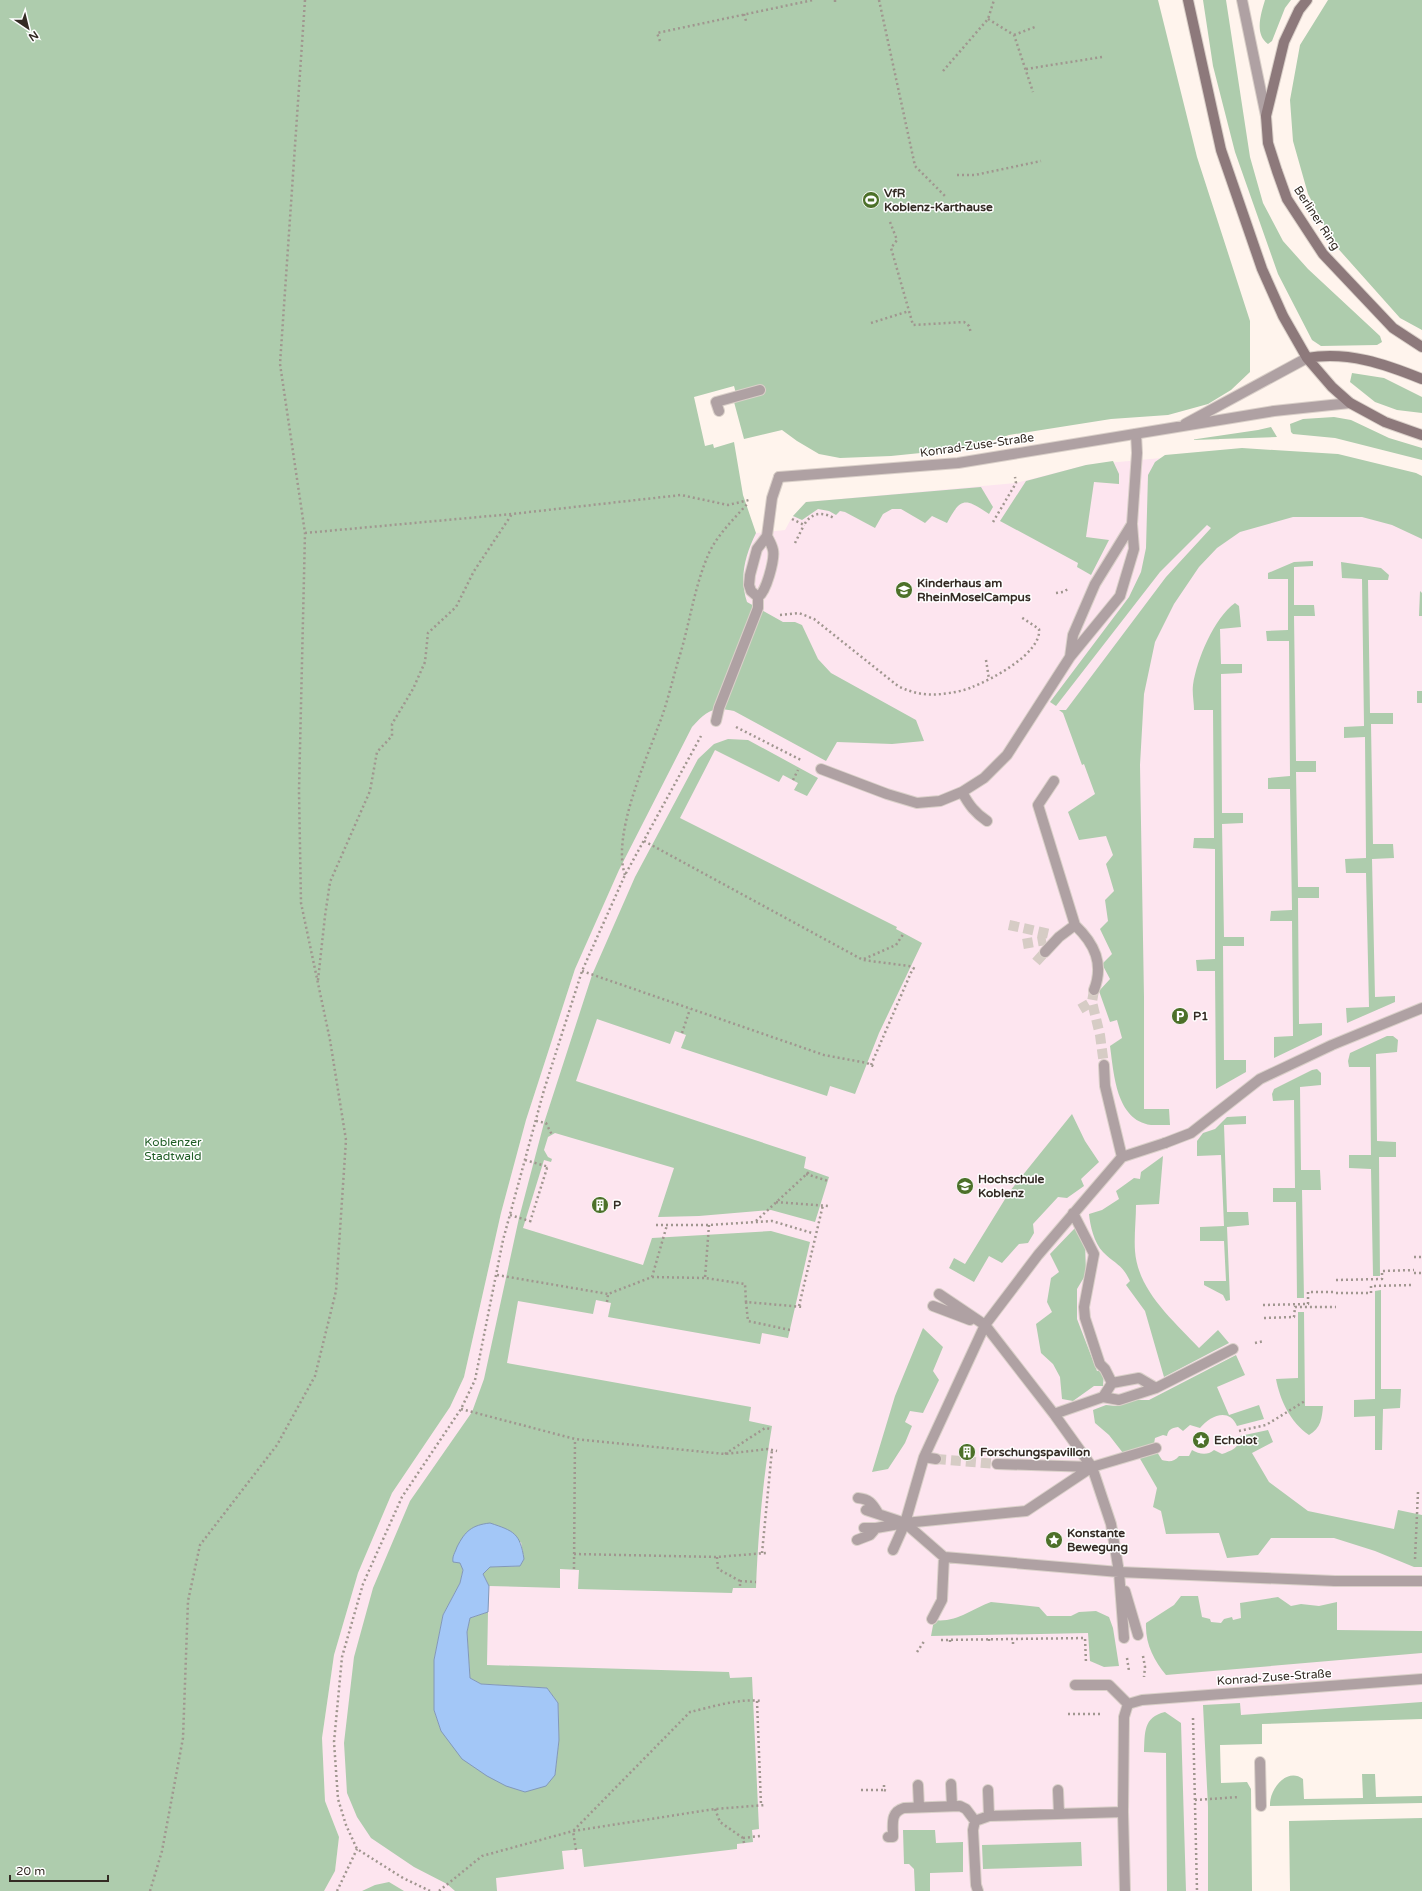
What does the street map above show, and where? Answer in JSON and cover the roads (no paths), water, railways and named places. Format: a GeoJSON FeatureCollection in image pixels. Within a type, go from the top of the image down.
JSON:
{"type":"FeatureCollection","features":[{"type":"Feature","properties":{"kind":"street"},"geometry":{"type":"LineString","coordinates":[[1188,0],[1221,150],[1262,269],[1283,316],[1307,358],[1332,387],[1350,403],[1385,422],[1422,435]]}},
{"type":"Feature","properties":{"kind":"street"},"geometry":{"type":"LineString","coordinates":[[1242,0],[1266,116]]}},
{"type":"Feature","properties":{"kind":"street","name":"Berliner Ring"},"geometry":{"type":"LineString","coordinates":[[1307,0],[1299,10],[1284,42],[1266,116],[1268,143],[1287,199],[1323,254],[1393,328],[1422,347]]}},
{"type":"Feature","properties":{"kind":"street"},"geometry":{"type":"LineString","coordinates":[[1307,358],[1324,355],[1358,358],[1397,369],[1422,380]]}},
{"type":"Feature","properties":{"kind":"street","name":"Konrad-Zuse-Straße"},"geometry":{"type":"LineString","coordinates":[[1176,429],[1307,358]]}},
{"type":"Feature","properties":{"kind":"street"},"geometry":{"type":"LineString","coordinates":[[719,411],[716,402],[760,390]]}},
{"type":"Feature","properties":{"kind":"street","name":"Konrad-Zuse-Straße"},"geometry":{"type":"LineString","coordinates":[[767,536],[772,498],[779,477],[958,463],[1136,434],[1176,429],[1274,411],[1350,403]]}},
{"type":"Feature","properties":{"kind":"street"},"geometry":{"type":"LineString","coordinates":[[821,769],[886,794],[917,803],[940,801],[962,792],[984,778],[1007,755],[1070,657],[1120,596],[1134,549],[1132,524],[1137,453],[1136,434]]}},
{"type":"Feature","properties":{"kind":"street"},"geometry":{"type":"LineString","coordinates":[[1070,657],[1073,635],[1095,584],[1132,524]]}},
{"type":"Feature","properties":{"kind":"street"},"geometry":{"type":"LineString","coordinates":[[716,721],[758,601],[767,584],[774,552],[767,536],[757,549],[750,575],[749,585],[758,601]]}},
{"type":"Feature","properties":{"kind":"street"},"geometry":{"type":"LineString","coordinates":[[1054,781],[1038,805],[1075,925],[1087,936],[1097,955],[1099,978],[1094,990]]}},
{"type":"Feature","properties":{"kind":"street"},"geometry":{"type":"LineString","coordinates":[[962,792],[970,806],[978,815],[987,821]]}},
{"type":"Feature","properties":{"kind":"street"},"geometry":{"type":"LineString","coordinates":[[1045,952],[1052,937],[1075,925]]}},
{"type":"Feature","properties":{"kind":"street"},"geometry":{"type":"LineString","coordinates":[[894,1550],[905,1523],[924,1458],[985,1325],[1038,1255],[1122,1157],[1165,1144],[1191,1133],[1260,1079],[1332,1045],[1422,1008]]}},
{"type":"Feature","properties":{"kind":"street"},"geometry":{"type":"LineString","coordinates":[[1104,1065],[1105,1086],[1122,1157]]}},
{"type":"Feature","properties":{"kind":"street"},"geometry":{"type":"LineString","coordinates":[[1073,1213],[1094,1254],[1084,1307],[1085,1318],[1100,1364],[1105,1369],[1112,1384]]}},
{"type":"Feature","properties":{"kind":"street"},"geometry":{"type":"LineString","coordinates":[[939,1294],[985,1325],[1054,1414],[1092,1467],[1111,1524],[1119,1572],[1124,1638]]}},
{"type":"Feature","properties":{"kind":"street"},"geometry":{"type":"LineString","coordinates":[[933,1306],[985,1325]]}},
{"type":"Feature","properties":{"kind":"street"},"geometry":{"type":"LineString","coordinates":[[1054,1414],[1103,1398],[1119,1400],[1156,1388],[1233,1349]]}},
{"type":"Feature","properties":{"kind":"street"},"geometry":{"type":"LineString","coordinates":[[1103,1398],[1112,1384],[1138,1378],[1156,1388]]}},
{"type":"Feature","properties":{"kind":"street"},"geometry":{"type":"LineString","coordinates":[[864,1528],[876,1528],[905,1523],[1026,1511],[1092,1467],[1156,1448]]}},
{"type":"Feature","properties":{"kind":"street"},"geometry":{"type":"LineString","coordinates":[[924,1458],[936,1458]]}},
{"type":"Feature","properties":{"kind":"street"},"geometry":{"type":"LineString","coordinates":[[997,1464],[1092,1467]]}},
{"type":"Feature","properties":{"kind":"street"},"geometry":{"type":"LineString","coordinates":[[858,1498],[867,1499],[873,1504],[878,1513]]}},
{"type":"Feature","properties":{"kind":"street"},"geometry":{"type":"LineString","coordinates":[[866,1510],[905,1523],[944,1557],[1119,1572],[1335,1581],[1418,1582]]}},
{"type":"Feature","properties":{"kind":"street"},"geometry":{"type":"LineString","coordinates":[[857,1540],[870,1535],[876,1528]]}},
{"type":"Feature","properties":{"kind":"street"},"geometry":{"type":"LineString","coordinates":[[932,1619],[942,1600],[944,1557]]}},
{"type":"Feature","properties":{"kind":"street"},"geometry":{"type":"LineString","coordinates":[[1119,1572],[1138,1635]]}},
{"type":"Feature","properties":{"kind":"street","name":"Konrad-Zuse-Straße"},"geometry":{"type":"LineString","coordinates":[[1126,1709],[1142,1700],[1422,1679]]}},
{"type":"Feature","properties":{"kind":"street"},"geometry":{"type":"LineString","coordinates":[[1075,1685],[1109,1685],[1126,1709],[1123,1812],[1124,1891]]}},
{"type":"Feature","properties":{"kind":"street"},"geometry":{"type":"LineString","coordinates":[[1260,1762],[1261,1806]]}},
{"type":"Feature","properties":{"kind":"street"},"geometry":{"type":"LineString","coordinates":[[918,1784],[919,1807]]}},
{"type":"Feature","properties":{"kind":"street"},"geometry":{"type":"LineString","coordinates":[[951,1784],[952,1806]]}},
{"type":"Feature","properties":{"kind":"street"},"geometry":{"type":"LineString","coordinates":[[988,1790],[988,1816]]}},
{"type":"Feature","properties":{"kind":"street"},"geometry":{"type":"LineString","coordinates":[[1058,1790],[1059,1814]]}},
{"type":"Feature","properties":{"kind":"street"},"geometry":{"type":"LineString","coordinates":[[888,1838],[893,1837],[890,1816],[896,1810],[904,1808],[960,1806],[966,1809],[976,1821]]}},
{"type":"Feature","properties":{"kind":"street"},"geometry":{"type":"LineString","coordinates":[[978,1891],[976,1885],[973,1830],[976,1821],[988,1816],[1123,1812]]}},
{"type":"Feature","properties":{"kind":"water"},"geometry":{"type":"Polygon","coordinates":[[[490,1523],[505,1528],[518,1538],[524,1559],[520,1566],[490,1567],[483,1574],[489,1586],[488,1612],[470,1618],[467,1632],[470,1678],[481,1684],[547,1688],[558,1703],[559,1740],[555,1775],[546,1786],[525,1792],[506,1786],[487,1776],[462,1759],[441,1731],[434,1710],[434,1660],[443,1615],[460,1583],[463,1570],[460,1563],[453,1562],[453,1556],[460,1541],[466,1533],[478,1525],[490,1523]]]}},
{"type":"Feature","properties":{"kind":"tunnel"},"geometry":{"type":"LineString","coordinates":[[1009,925],[1050,934]]}},
{"type":"Feature","properties":{"kind":"tunnel"},"geometry":{"type":"LineString","coordinates":[[1023,944],[1046,940]]}},
{"type":"Feature","properties":{"kind":"tunnel"},"geometry":{"type":"LineString","coordinates":[[1036,962],[1045,952]]}},
{"type":"Feature","properties":{"kind":"tunnel"},"geometry":{"type":"LineString","coordinates":[[1094,990],[1092,1002],[1100,1035],[1104,1065]]}},
{"type":"Feature","properties":{"kind":"tunnel"},"geometry":{"type":"LineString","coordinates":[[1080,1009],[1092,1002]]}},
{"type":"Feature","properties":{"kind":"tunnel"},"geometry":{"type":"LineString","coordinates":[[936,1459],[997,1464]]}},
{"type":"Feature","properties":{"kind":"place","name":"VfR Koblenz-Karthause"},"geometry":{"type":"Point","coordinates":[871,200]}},
{"type":"Feature","properties":{"kind":"place","name":"Kinderhaus am RheinMoselCampus"},"geometry":{"type":"Point","coordinates":[904,590]}},
{"type":"Feature","properties":{"kind":"place","name":"P1"},"geometry":{"type":"Point","coordinates":[1180,1016]}},
{"type":"Feature","properties":{"kind":"place","name":"Hochschule Koblenz"},"geometry":{"type":"Point","coordinates":[965,1186]}},
{"type":"Feature","properties":{"kind":"place","name":"P"},"geometry":{"type":"Point","coordinates":[600,1205]}},
{"type":"Feature","properties":{"kind":"place","name":"Echolot"},"geometry":{"type":"Point","coordinates":[1201,1440]}},
{"type":"Feature","properties":{"kind":"place","name":"Forschungspavillon"},"geometry":{"type":"Point","coordinates":[967,1452]}},
{"type":"Feature","properties":{"kind":"place","name":"Konstante Bewegung"},"geometry":{"type":"Point","coordinates":[1054,1540]}},
{"type":"Feature","properties":{"kind":"park label","name":"Koblenzer Stadtwald"},"geometry":{"type":"Point","coordinates":[173,1149]}}]}
